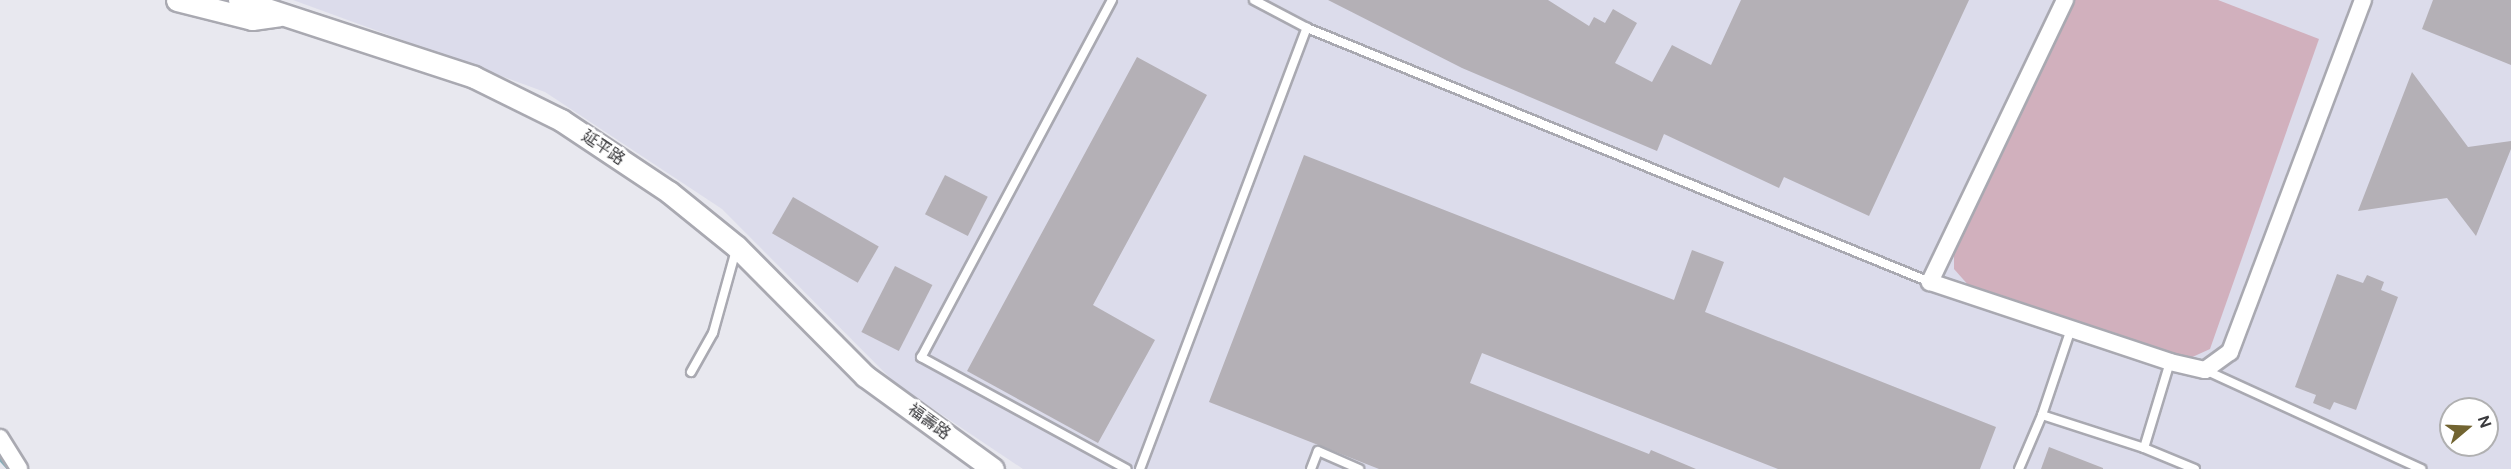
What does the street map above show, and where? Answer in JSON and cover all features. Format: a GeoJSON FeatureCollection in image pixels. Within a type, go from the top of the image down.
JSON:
{"type":"FeatureCollection","features":[{"type":"Feature","properties":{"kind":"street"},"geometry":{"type":"LineString","coordinates":[[177,0],[252,20],[285,13]]}},
{"type":"Feature","properties":{"kind":"street","name":"延平路"},"geometry":{"type":"LineString","coordinates":[[239,0],[285,13],[474,77],[561,120],[669,192],[737,247],[865,376]]}},
{"type":"Feature","properties":{"kind":"street"},"geometry":{"type":"LineString","coordinates":[[2065,0],[1930,282],[2170,362],[2205,370],[2230,352],[2363,0]]}},
{"type":"Feature","properties":{"kind":"street","name":"福壽路"},"geometry":{"type":"LineString","coordinates":[[865,376],[993,469]]}},
{"type":"Feature","properties":{"kind":"street"},"geometry":{"type":"LineString","coordinates":[[0,438],[19,469]]}},
{"type":"Feature","properties":{"kind":"lane"},"geometry":{"type":"LineString","coordinates":[[1112,0],[921,357],[1126,469]]}},
{"type":"Feature","properties":{"kind":"lane"},"geometry":{"type":"LineString","coordinates":[[1254,0],[1306,28],[1930,282]]}},
{"type":"Feature","properties":{"kind":"lane"},"geometry":{"type":"LineString","coordinates":[[1140,469],[1306,28]]}},
{"type":"Feature","properties":{"kind":"lane"},"geometry":{"type":"LineString","coordinates":[[691,372],[713,333],[737,247]]}},
{"type":"Feature","properties":{"kind":"lane"},"geometry":{"type":"LineString","coordinates":[[2019,469],[2042,415],[2071,329]]}},
{"type":"Feature","properties":{"kind":"lane"},"geometry":{"type":"LineString","coordinates":[[2144,448],[2170,362]]}},
{"type":"Feature","properties":{"kind":"lane"},"geometry":{"type":"LineString","coordinates":[[2205,370],[2421,469]]}},
{"type":"Feature","properties":{"kind":"lane"},"geometry":{"type":"LineString","coordinates":[[2042,415],[2144,448],[2195,469]]}},
{"type":"Feature","properties":{"kind":"lane"},"geometry":{"type":"LineString","coordinates":[[1311,469],[1318,451],[1359,469]]}},
{"type":"Feature","properties":{"kind":"shaded area"},"geometry":{"type":"Polygon","coordinates":[[[293,0],[2511,0],[2511,469],[1023,469],[896,384],[722,209],[545,92],[293,0]]]}},
{"type":"Feature","properties":{"kind":"shaded area"},"geometry":{"type":"Polygon","coordinates":[[[2073,0],[2218,0],[2319,39],[2210,349],[2188,359],[1970,287],[1954,269],[1954,255],[2073,0]]]}},
{"type":"Feature","properties":{"kind":"building"},"geometry":{"type":"Polygon","coordinates":[[[1328,0],[1548,0],[1589,26],[1594,17],[1605,23],[1613,9],[1637,23],[1615,63],[1652,82],[1672,45],[1711,65],[1741,0],[1969,0],[1869,216],[1784,177],[1779,188],[1664,134],[1657,151],[1462,68],[1328,0]]]}},
{"type":"Feature","properties":{"kind":"building"},"geometry":{"type":"Polygon","coordinates":[[[2433,0],[2511,0],[2511,65],[2422,29],[2433,0]]]}},
{"type":"Feature","properties":{"kind":"building"},"geometry":{"type":"Polygon","coordinates":[[[1137,57],[1207,95],[1093,305],[1155,340],[1098,443],[967,371],[1137,57]]]}},
{"type":"Feature","properties":{"kind":"building"},"geometry":{"type":"Polygon","coordinates":[[[2412,72],[2468,147],[2511,141],[2511,149],[2476,236],[2447,198],[2358,211],[2412,72]]]}},
{"type":"Feature","properties":{"kind":"building"},"geometry":{"type":"Polygon","coordinates":[[[1304,155],[1674,300],[1692,250],[1724,262],[1705,312],[1996,427],[1980,469],[1778,469],[1482,353],[1470,383],[1649,454],[1651,450],[1696,469],[1379,469],[1209,402],[1304,155]]]}},
{"type":"Feature","properties":{"kind":"building"},"geometry":{"type":"Polygon","coordinates":[[[945,175],[988,197],[968,236],[925,214],[945,175]]]}},
{"type":"Feature","properties":{"kind":"building"},"geometry":{"type":"Polygon","coordinates":[[[793,197],[879,247],[858,283],[772,233],[793,197]]]}},
{"type":"Feature","properties":{"kind":"building"},"geometry":{"type":"Polygon","coordinates":[[[895,266],[932,285],[899,351],[861,332],[895,266]]]}},
{"type":"Feature","properties":{"kind":"building"},"geometry":{"type":"Polygon","coordinates":[[[2337,274],[2363,283],[2367,275],[2384,282],[2381,290],[2398,297],[2356,410],[2334,402],[2330,410],[2313,403],[2316,395],[2295,387],[2337,274]]]}},
{"type":"Feature","properties":{"kind":"building"},"geometry":{"type":"Polygon","coordinates":[[[2049,447],[2103,468],[2103,469],[2041,469],[2049,447]]]}},
{"type":"Feature","properties":{"kind":"waterway"},"geometry":{"type":"LineString","coordinates":[[0,458],[10,469]]}}]}
